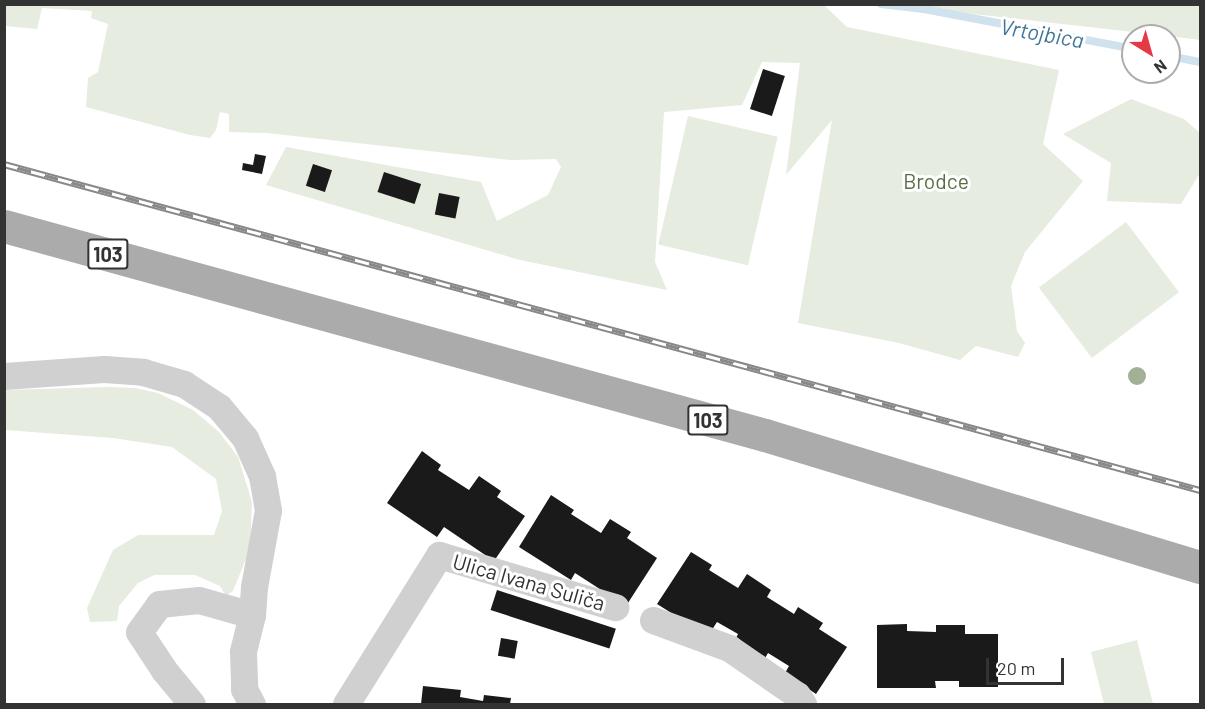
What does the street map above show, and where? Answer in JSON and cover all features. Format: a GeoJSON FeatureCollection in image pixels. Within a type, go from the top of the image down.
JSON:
{"type":"FeatureCollection","features":[{"type":"Feature","properties":{"kind":"main road","name":"103"},"geometry":{"type":"LineString","coordinates":[[4,226],[765,435],[1200,567]]}},
{"type":"Feature","properties":{"kind":"street"},"geometry":{"type":"LineString","coordinates":[[4,376],[104,369],[143,372],[184,384],[219,407],[245,438],[262,476],[267,510],[254,587],[252,615],[243,652],[244,688],[252,705]]}},
{"type":"Feature","properties":{"kind":"street","name":"Ulica Ivana Suliča"},"geometry":{"type":"LineString","coordinates":[[346,705],[439,555],[615,606]]}},
{"type":"Feature","properties":{"kind":"street"},"geometry":{"type":"LineString","coordinates":[[192,705],[164,670],[139,632],[159,604],[199,600],[252,615]]}},
{"type":"Feature","properties":{"kind":"street"},"geometry":{"type":"LineString","coordinates":[[653,620],[729,648],[797,695],[803,705]]}},
{"type":"Feature","properties":{"kind":"green space","name":"Brodce"},"geometry":{"type":"Polygon","coordinates":[[[815,4],[825,6],[847,27],[1059,70],[1043,144],[1083,181],[1025,252],[1011,286],[1017,331],[1025,343],[1018,357],[976,346],[960,360],[899,343],[798,323],[832,120],[786,175],[800,63],[762,62],[742,105],[664,112],[655,262],[667,290],[520,260],[266,185],[286,147],[481,182],[497,221],[548,195],[561,167],[556,159],[511,160],[267,133],[229,132],[229,114],[220,112],[216,130],[210,138],[190,135],[86,107],[88,78],[98,72],[108,24],[91,18],[92,11],[42,8],[37,29],[5,26],[4,5],[815,4]]]}},
{"type":"Feature","properties":{"kind":"green space"},"geometry":{"type":"Polygon","coordinates":[[[894,5],[1200,5],[1200,40],[1181,38],[1181,24],[1121,24],[1121,31],[894,5]]]}},
{"type":"Feature","properties":{"kind":"green space"},"geometry":{"type":"Polygon","coordinates":[[[1131,99],[1184,119],[1200,133],[1200,173],[1181,204],[1107,201],[1111,163],[1063,134],[1131,99]]]}},
{"type":"Feature","properties":{"kind":"green space"},"geometry":{"type":"Polygon","coordinates":[[[688,116],[778,137],[748,265],[658,245],[688,116]]]}},
{"type":"Feature","properties":{"kind":"green space"},"geometry":{"type":"Polygon","coordinates":[[[1126,222],[1179,292],[1092,358],[1039,288],[1126,222]]]}},
{"type":"Feature","properties":{"kind":"green space"},"geometry":{"type":"Polygon","coordinates":[[[135,388],[158,393],[193,410],[219,432],[238,457],[252,502],[250,549],[233,591],[226,596],[220,586],[195,575],[154,575],[138,583],[119,606],[117,621],[90,622],[87,608],[113,550],[138,535],[214,535],[222,511],[216,479],[172,447],[113,438],[5,430],[5,390],[135,388]]]}},
{"type":"Feature","properties":{"kind":"green space"},"geometry":{"type":"Polygon","coordinates":[[[1137,640],[1153,704],[1104,704],[1091,652],[1137,640]]]}},
{"type":"Feature","properties":{"kind":"building"},"geometry":{"type":"Polygon","coordinates":[[[763,69],[785,76],[772,116],[750,109],[763,69]]]}},
{"type":"Feature","properties":{"kind":"building"},"geometry":{"type":"Polygon","coordinates":[[[255,154],[266,156],[262,174],[242,170],[243,163],[253,165],[255,154]]]}},
{"type":"Feature","properties":{"kind":"building"},"geometry":{"type":"Polygon","coordinates":[[[313,164],[332,170],[325,192],[306,186],[313,164]]]}},
{"type":"Feature","properties":{"kind":"building"},"geometry":{"type":"Polygon","coordinates":[[[384,172],[421,184],[415,204],[378,192],[384,172]]]}},
{"type":"Feature","properties":{"kind":"building"},"geometry":{"type":"Polygon","coordinates":[[[439,193],[460,197],[455,219],[435,215],[439,193]]]}},
{"type":"Feature","properties":{"kind":"building"},"geometry":{"type":"Polygon","coordinates":[[[422,451],[441,465],[438,470],[469,490],[479,476],[501,491],[497,497],[525,516],[494,561],[444,527],[437,537],[387,503],[422,451]]]}},
{"type":"Feature","properties":{"kind":"building"},"geometry":{"type":"Polygon","coordinates":[[[551,495],[574,510],[571,514],[601,533],[610,519],[631,532],[627,538],[657,558],[626,606],[575,573],[571,580],[519,547],[551,495]]]}},
{"type":"Feature","properties":{"kind":"building"},"geometry":{"type":"Polygon","coordinates":[[[691,552],[712,565],[709,570],[738,588],[747,574],[771,590],[767,597],[794,614],[798,607],[823,623],[819,629],[847,647],[816,694],[785,673],[789,666],[768,653],[764,660],[734,642],[738,634],[717,622],[708,636],[657,604],[691,552]]]}},
{"type":"Feature","properties":{"kind":"building"},"geometry":{"type":"Polygon","coordinates":[[[497,590],[616,629],[609,649],[491,610],[497,590]]]}},
{"type":"Feature","properties":{"kind":"building"},"geometry":{"type":"Polygon","coordinates":[[[907,624],[907,631],[936,632],[936,625],[965,625],[965,634],[998,634],[998,687],[959,687],[959,681],[935,681],[936,688],[877,688],[877,625],[907,624]]]}},
{"type":"Feature","properties":{"kind":"building"},"geometry":{"type":"Polygon","coordinates":[[[501,638],[518,641],[515,659],[498,656],[501,638]]]}},
{"type":"Feature","properties":{"kind":"building"},"geometry":{"type":"Polygon","coordinates":[[[423,686],[461,690],[460,697],[483,701],[484,695],[511,698],[510,704],[421,704],[423,686]]]}},
{"type":"Feature","properties":{"kind":"waterway","name":"Vrtojbica"},"geometry":{"type":"LineString","coordinates":[[881,4],[924,9],[1121,47]]}},
{"type":"Feature","properties":{"kind":"waterway","name":"Vrtojbica"},"geometry":{"type":"LineString","coordinates":[[1181,58],[1200,62]]}},
{"type":"Feature","properties":{"kind":"railway"},"geometry":{"type":"LineString","coordinates":[[4,164],[1200,490]]}}]}
